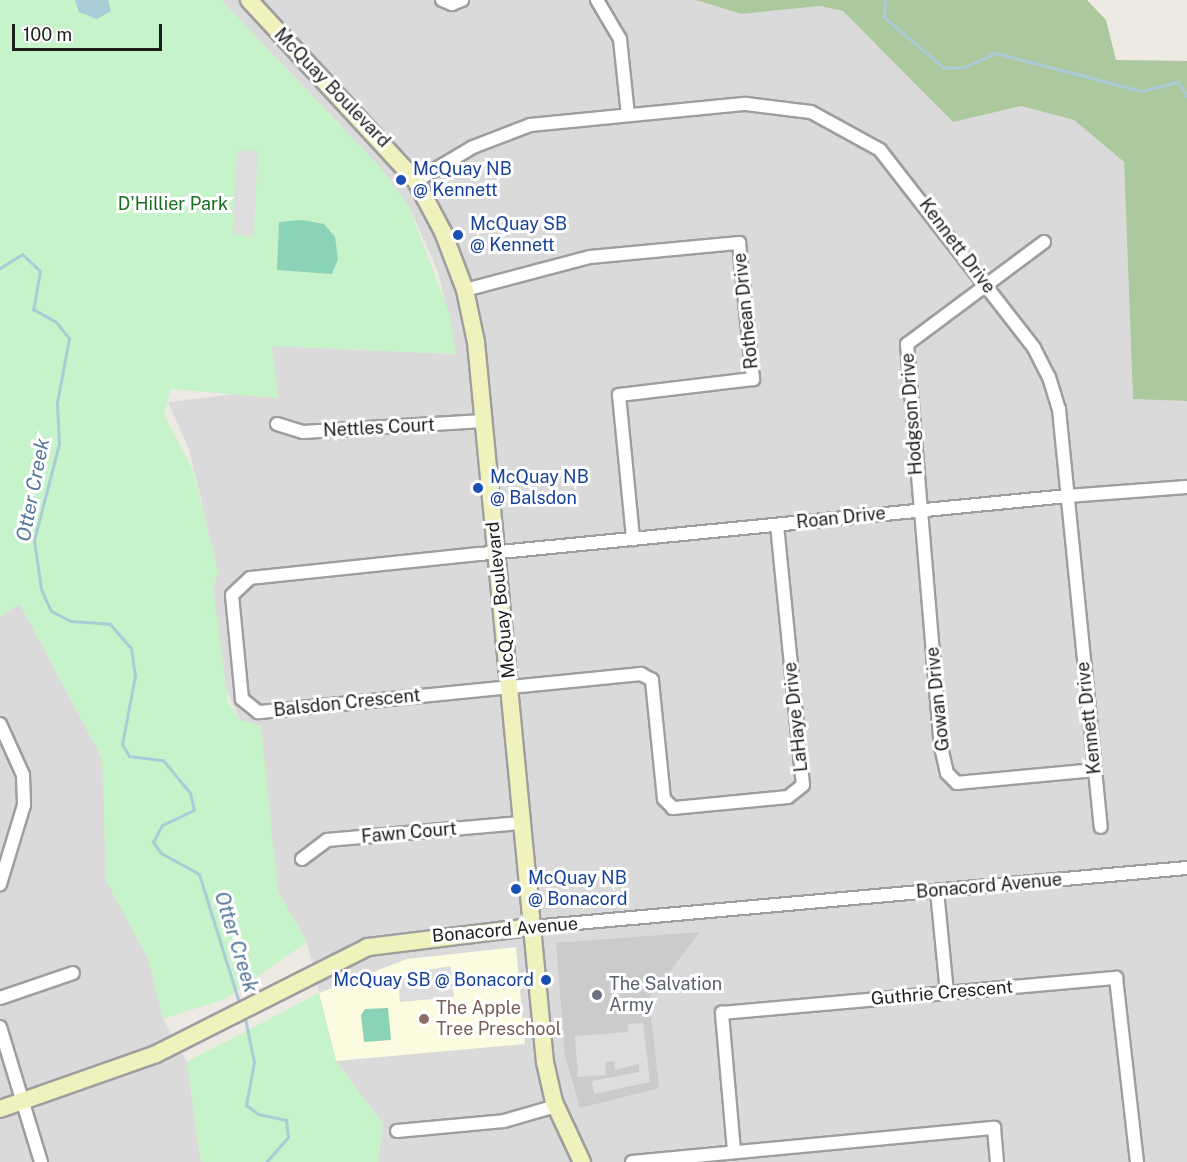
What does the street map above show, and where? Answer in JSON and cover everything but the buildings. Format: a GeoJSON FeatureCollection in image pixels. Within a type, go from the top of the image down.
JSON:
{"type":"FeatureCollection","features":[{"type":"Feature","properties":{"kind":"street","name":"McQuay Boulevard"},"geometry":{"type":"LineString","coordinates":[[249,0],[416,181],[443,232],[465,290],[483,421],[545,1062],[556,1106],[582,1162]]}},
{"type":"Feature","properties":{"kind":"street"},"geometry":{"type":"LineString","coordinates":[[442,0],[452,4],[462,0]]}},
{"type":"Feature","properties":{"kind":"street"},"geometry":{"type":"LineString","coordinates":[[597,0],[620,39],[628,115]]}},
{"type":"Feature","properties":{"kind":"street","name":"Kennett Drive"},"geometry":{"type":"LineString","coordinates":[[416,181],[473,147],[530,125],[771,103],[833,121],[893,164],[986,284],[1049,377],[1059,409],[1101,827]]}},
{"type":"Feature","properties":{"kind":"street"},"geometry":{"type":"LineString","coordinates":[[986,284],[1044,242]]}},
{"type":"Feature","properties":{"kind":"street","name":"Rothean Drive"},"geometry":{"type":"LineString","coordinates":[[465,290],[590,257],[738,243],[753,379],[620,395],[633,539]]}},
{"type":"Feature","properties":{"kind":"street","name":"Hodgson Drive"},"geometry":{"type":"LineString","coordinates":[[920,511],[907,344],[986,284]]}},
{"type":"Feature","properties":{"kind":"street","name":"Nettles Court"},"geometry":{"type":"LineString","coordinates":[[277,424],[303,432],[483,421]]}},
{"type":"Feature","properties":{"kind":"street","name":"Roan Drive"},"geometry":{"type":"LineString","coordinates":[[496,553],[1067,496],[1187,487]]}},
{"type":"Feature","properties":{"kind":"street","name":"Gowan Drive"},"geometry":{"type":"LineString","coordinates":[[920,511],[947,773],[957,783],[1094,770]]}},
{"type":"Feature","properties":{"kind":"street","name":"LaHaye Drive"},"geometry":{"type":"LineString","coordinates":[[509,687],[641,675],[652,680],[664,799],[673,808],[788,797],[803,785],[777,525]]}},
{"type":"Feature","properties":{"kind":"street","name":"Balsdon Crescent"},"geometry":{"type":"LineString","coordinates":[[496,553],[250,578],[232,595],[242,699],[258,712],[509,687]]}},
{"type":"Feature","properties":{"kind":"street"},"geometry":{"type":"LineString","coordinates":[[0,724],[23,775],[24,805],[0,884]]}},
{"type":"Feature","properties":{"kind":"street","name":"Fawn Court"},"geometry":{"type":"LineString","coordinates":[[302,859],[327,840],[522,823]]}},
{"type":"Feature","properties":{"kind":"street","name":"Bonacord Avenue"},"geometry":{"type":"LineString","coordinates":[[0,1109],[156,1054],[368,947],[532,927],[1187,868]]}},
{"type":"Feature","properties":{"kind":"street"},"geometry":{"type":"LineString","coordinates":[[937,891],[947,993]]}},
{"type":"Feature","properties":{"kind":"street"},"geometry":{"type":"LineString","coordinates":[[0,998],[73,973]]}},
{"type":"Feature","properties":{"kind":"street","name":"Guthrie Crescent"},"geometry":{"type":"LineString","coordinates":[[734,1151],[722,1013],[1116,978],[1137,1162]]}},
{"type":"Feature","properties":{"kind":"street"},"geometry":{"type":"LineString","coordinates":[[0,1027],[41,1162]]}},
{"type":"Feature","properties":{"kind":"street"},"geometry":{"type":"LineString","coordinates":[[397,1131],[504,1121],[556,1106]]}},
{"type":"Feature","properties":{"kind":"street"},"geometry":{"type":"LineString","coordinates":[[632,1162],[994,1128],[997,1162]]}},
{"type":"Feature","properties":{"kind":"shaded area"},"geometry":{"type":"Polygon","coordinates":[[[221,0],[696,0],[741,14],[820,6],[843,11],[860,24],[953,122],[1021,106],[1074,120],[1124,162],[1133,398],[1187,401],[1187,1162],[378,1162],[383,1124],[336,1061],[307,942],[278,892],[240,720],[223,681],[213,587],[218,572],[189,449],[168,402],[235,394],[277,398],[272,346],[456,354],[438,271],[408,205],[379,166],[221,0]]]}},
{"type":"Feature","properties":{"kind":"shaded area"},"geometry":{"type":"Polygon","coordinates":[[[237,150],[258,151],[254,236],[233,235],[237,150]]]}},
{"type":"Feature","properties":{"kind":"shaded area"},"geometry":{"type":"Polygon","coordinates":[[[20,604],[102,758],[129,923],[148,958],[163,1019],[187,1062],[201,1162],[0,1162],[0,616],[20,604]]]}},
{"type":"Feature","properties":{"kind":"shaded area"},"geometry":{"type":"Polygon","coordinates":[[[700,932],[649,998],[659,1088],[580,1108],[565,1055],[556,943],[700,932]]]}},
{"type":"Feature","properties":{"kind":"shaded area","name":"The Apple Tree Preschool"},"geometry":{"type":"Polygon","coordinates":[[[516,947],[525,1044],[336,1061],[319,993],[407,959],[516,947]]]}},
{"type":"Feature","properties":{"kind":"shaded area"},"geometry":{"type":"Polygon","coordinates":[[[451,966],[454,997],[400,1002],[398,975],[451,966]]]}},
{"type":"Feature","properties":{"kind":"shaded area"},"geometry":{"type":"Polygon","coordinates":[[[643,1023],[650,1082],[594,1094],[592,1081],[639,1072],[639,1064],[615,1070],[614,1061],[605,1062],[606,1075],[578,1077],[575,1036],[628,1032],[628,1024],[643,1023]]]}},
{"type":"Feature","properties":{"kind":"green space","name":"D'Hillier Park"},"geometry":{"type":"Polygon","coordinates":[[[0,0],[221,0],[379,166],[408,205],[449,313],[456,354],[272,346],[278,398],[171,389],[164,415],[193,470],[218,572],[213,587],[228,702],[240,720],[261,726],[278,892],[307,942],[225,999],[163,1019],[148,958],[106,881],[102,758],[20,604],[0,616],[0,0]]]}},
{"type":"Feature","properties":{"kind":"green space"},"geometry":{"type":"Polygon","coordinates":[[[696,0],[1087,0],[1106,20],[1116,60],[1187,61],[1187,401],[1133,399],[1124,162],[1074,120],[1021,106],[953,122],[843,11],[820,6],[741,14],[696,0]]]}},
{"type":"Feature","properties":{"kind":"green space"},"geometry":{"type":"Polygon","coordinates":[[[302,220],[324,224],[335,237],[338,259],[332,274],[277,270],[279,222],[302,220]]]}},
{"type":"Feature","properties":{"kind":"green space"},"geometry":{"type":"Polygon","coordinates":[[[319,993],[336,1061],[383,1124],[378,1162],[201,1162],[187,1062],[319,993]]]}},
{"type":"Feature","properties":{"kind":"green space"},"geometry":{"type":"Polygon","coordinates":[[[388,1008],[391,1040],[364,1042],[361,1015],[365,1009],[388,1008]]]}},
{"type":"Feature","properties":{"kind":"water"},"geometry":{"type":"Polygon","coordinates":[[[75,0],[108,0],[111,11],[97,19],[79,12],[75,0]]]}},
{"type":"Feature","properties":{"kind":"waterway"},"geometry":{"type":"LineString","coordinates":[[885,0],[884,17],[944,68],[964,67],[996,53],[1141,91],[1178,82],[1187,96]]}},
{"type":"Feature","properties":{"kind":"waterway","name":"Otter Creek"},"geometry":{"type":"LineString","coordinates":[[0,268],[22,254],[40,271],[33,309],[56,322],[69,338],[57,403],[59,444],[34,540],[41,589],[51,611],[71,621],[110,624],[131,648],[135,676],[122,744],[129,756],[163,760],[190,793],[194,810],[162,825],[153,842],[161,853],[199,874],[240,1006]]}},
{"type":"Feature","properties":{"kind":"waterway","name":"Otter Creek"},"geometry":{"type":"LineString","coordinates":[[244,1014],[254,1062],[246,1105],[258,1114],[286,1120],[288,1137],[266,1162]]}},
{"type":"Feature","properties":{"kind":"place","name":"McQuay NB @ Kennett"},"geometry":{"type":"Point","coordinates":[401,180]}},
{"type":"Feature","properties":{"kind":"place","name":"McQuay SB @ Kennett"},"geometry":{"type":"Point","coordinates":[458,235]}},
{"type":"Feature","properties":{"kind":"place","name":"McQuay NB @ Balsdon"},"geometry":{"type":"Point","coordinates":[478,488]}},
{"type":"Feature","properties":{"kind":"place","name":"McQuay NB @ Bonacord"},"geometry":{"type":"Point","coordinates":[516,889]}},
{"type":"Feature","properties":{"kind":"place","name":"McQuay SB @ Bonacord"},"geometry":{"type":"Point","coordinates":[546,980]}},
{"type":"Feature","properties":{"kind":"place","name":"The Salvation Army"},"geometry":{"type":"Point","coordinates":[597,995]}},
{"type":"Feature","properties":{"kind":"place","name":"The Apple Tree Preschool"},"geometry":{"type":"Point","coordinates":[424,1019]}}]}
